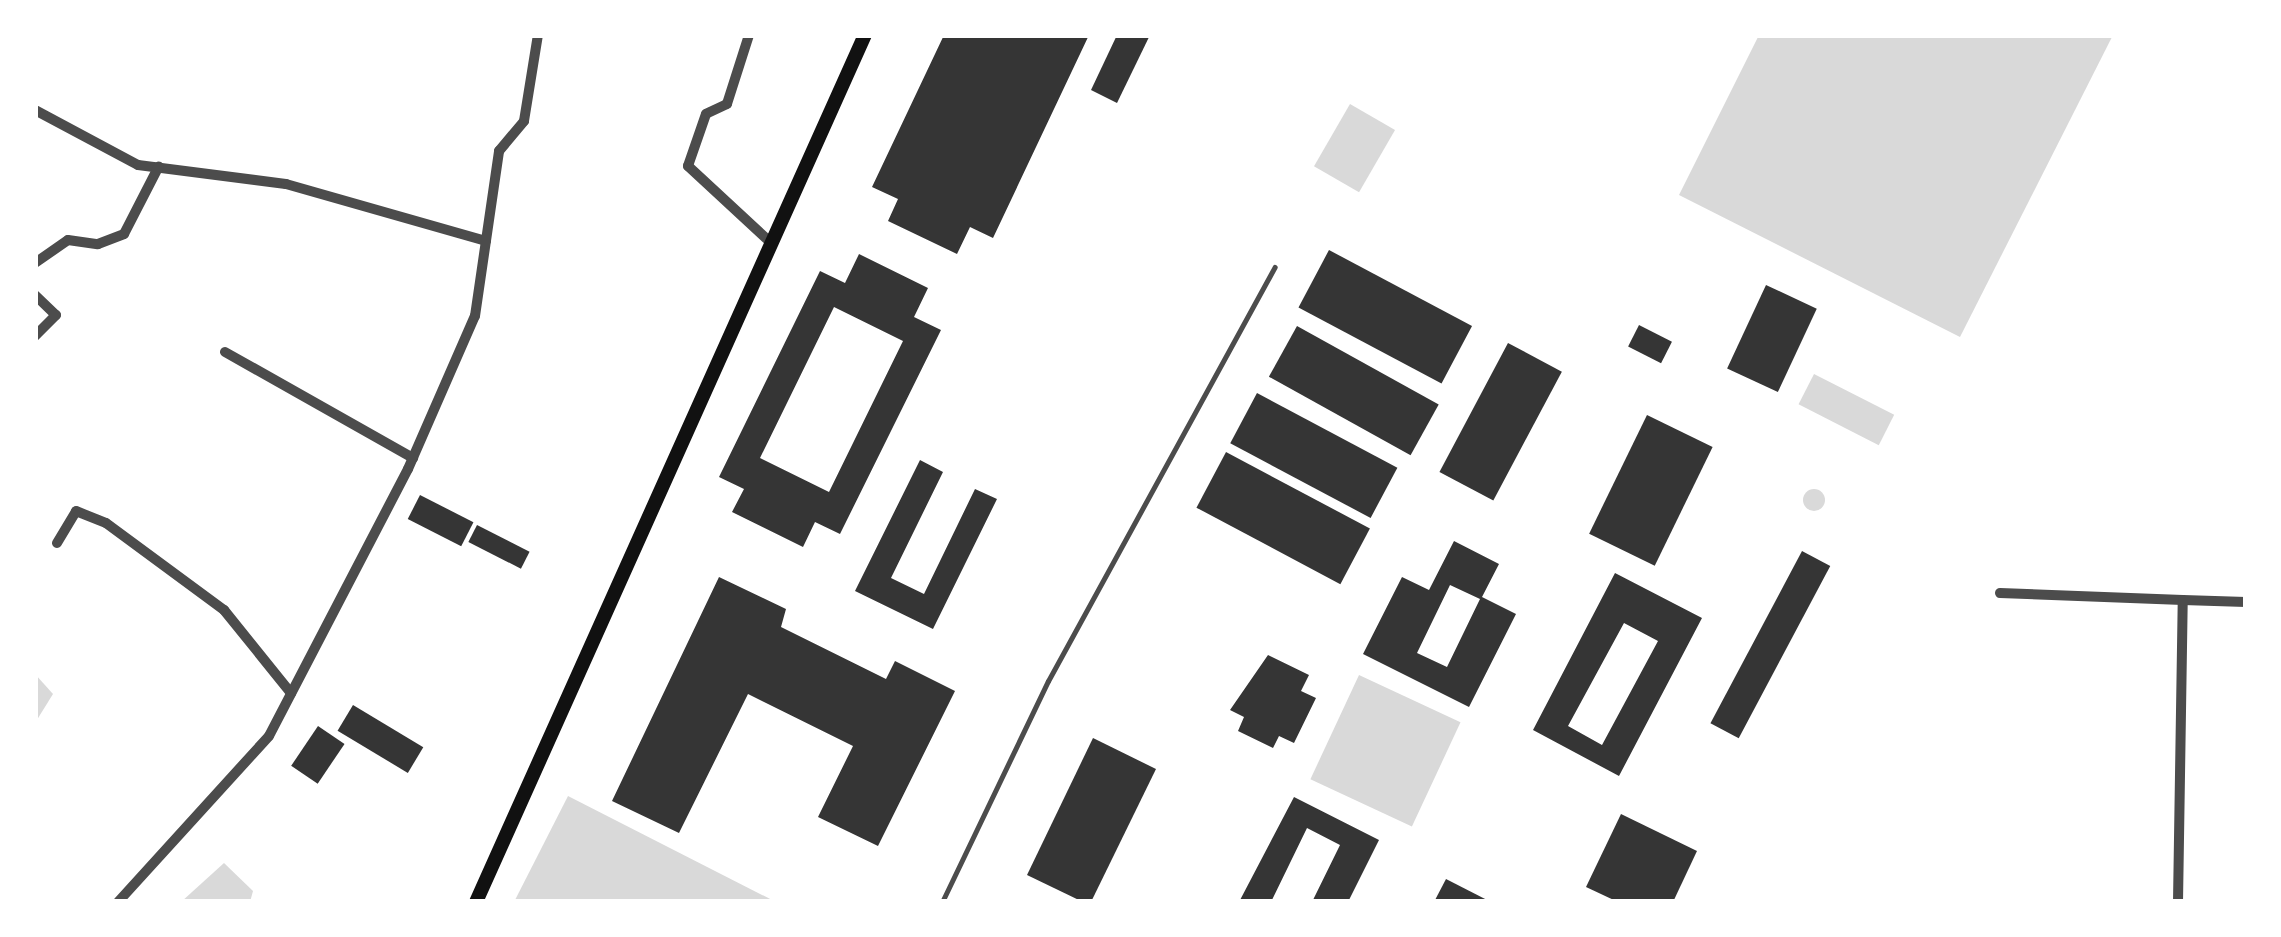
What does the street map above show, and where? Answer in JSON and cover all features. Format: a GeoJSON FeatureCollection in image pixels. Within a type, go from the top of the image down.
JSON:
{"type":"FeatureCollection","features":[{"type":"Feature","properties":{"kind":"main road"},"geometry":{"type":"LineString","coordinates":[[476,902],[768,241],[866,35]]}},
{"type":"Feature","properties":{"kind":"street"},"geometry":{"type":"LineString","coordinates":[[118,902],[269,736],[413,458],[475,316],[500,150],[524,121],[538,35]]}},
{"type":"Feature","properties":{"kind":"street"},"geometry":{"type":"LineString","coordinates":[[748,35],[727,104],[706,114],[688,166],[768,241]]}},
{"type":"Feature","properties":{"kind":"street"},"geometry":{"type":"LineString","coordinates":[[35,110],[104,154],[286,184],[486,241]]}},
{"type":"Feature","properties":{"kind":"street"},"geometry":{"type":"LineString","coordinates":[[35,263],[68,240],[98,244],[124,234],[159,166]]}},
{"type":"Feature","properties":{"kind":"street"},"geometry":{"type":"LineString","coordinates":[[35,295],[56,315],[35,336]]}},
{"type":"Feature","properties":{"kind":"street"},"geometry":{"type":"LineString","coordinates":[[225,352],[413,458]]}},
{"type":"Feature","properties":{"kind":"street"},"geometry":{"type":"LineString","coordinates":[[58,543],[76,510],[106,522],[224,610],[291,693]]}},
{"type":"Feature","properties":{"kind":"street"},"geometry":{"type":"LineString","coordinates":[[2000,593],[2246,602]]}},
{"type":"Feature","properties":{"kind":"street"},"geometry":{"type":"LineString","coordinates":[[2178,902],[2182,600]]}},
{"type":"Feature","properties":{"kind":"lane"},"geometry":{"type":"LineString","coordinates":[[942,902],[1048,681],[1275,267]]}},
{"type":"Feature","properties":{"kind":"shaded area"},"geometry":{"type":"Polygon","coordinates":[[[1759,35],[2113,35],[1960,337],[1679,195],[1759,35]]]}},
{"type":"Feature","properties":{"kind":"shaded area"},"geometry":{"type":"Polygon","coordinates":[[[1350,104],[1395,130],[1359,192],[1314,166],[1350,104]]]}},
{"type":"Feature","properties":{"kind":"shaded area"},"geometry":{"type":"Polygon","coordinates":[[[1814,374],[1894,415],[1879,445],[1799,404],[1814,374]]]}},
{"type":"Feature","properties":{"kind":"shaded area"},"geometry":{"type":"Polygon","coordinates":[[[1814,489],[1822,492],[1822,508],[1814,511],[1806,508],[1803,500],[1806,492],[1814,489]]]}},
{"type":"Feature","properties":{"kind":"shaded area"},"geometry":{"type":"Polygon","coordinates":[[[35,674],[53,694],[35,723],[35,674]]]}},
{"type":"Feature","properties":{"kind":"shaded area"},"geometry":{"type":"Polygon","coordinates":[[[1359,675],[1461,722],[1412,827],[1310,779],[1359,675]]]}},
{"type":"Feature","properties":{"kind":"shaded area"},"geometry":{"type":"Polygon","coordinates":[[[568,796],[776,902],[514,902],[568,796]]]}},
{"type":"Feature","properties":{"kind":"shaded area"},"geometry":{"type":"Polygon","coordinates":[[[224,863],[253,891],[250,902],[181,902],[224,863]]]}},
{"type":"Feature","properties":{"kind":"building"},"geometry":{"type":"Polygon","coordinates":[[[944,35],[1089,35],[993,238],[970,227],[957,254],[888,221],[898,199],[872,187],[944,35]]]}},
{"type":"Feature","properties":{"kind":"building"},"geometry":{"type":"Polygon","coordinates":[[[1117,35],[1150,35],[1117,103],[1091,90],[1117,35]]]}},
{"type":"Feature","properties":{"kind":"building"},"geometry":{"type":"Polygon","coordinates":[[[1329,250],[1472,326],[1442,383],[1298,307],[1329,250]]]}},
{"type":"Feature","properties":{"kind":"building"},"geometry":{"type":"Polygon","coordinates":[[[859,254],[928,288],[914,317],[941,330],[840,534],[815,522],[803,547],[732,512],[744,489],[719,477],[820,271],[845,283],[859,254]],[[834,307],[760,458],[829,492],[903,341],[834,307]]]}},
{"type":"Feature","properties":{"kind":"building"},"geometry":{"type":"Polygon","coordinates":[[[1766,285],[1817,309],[1778,392],[1727,368],[1766,285]]]}},
{"type":"Feature","properties":{"kind":"building"},"geometry":{"type":"Polygon","coordinates":[[[1639,325],[1672,342],[1661,363],[1628,346],[1639,325]]]}},
{"type":"Feature","properties":{"kind":"building"},"geometry":{"type":"Polygon","coordinates":[[[1297,326],[1439,405],[1411,455],[1269,377],[1297,326]]]}},
{"type":"Feature","properties":{"kind":"building"},"geometry":{"type":"Polygon","coordinates":[[[1508,343],[1562,372],[1493,501],[1439,472],[1508,343]]]}},
{"type":"Feature","properties":{"kind":"building"},"geometry":{"type":"Polygon","coordinates":[[[1257,393],[1397,468],[1371,518],[1230,443],[1257,393]]]}},
{"type":"Feature","properties":{"kind":"building"},"geometry":{"type":"Polygon","coordinates":[[[1647,415],[1713,447],[1655,566],[1589,534],[1647,415]]]}},
{"type":"Feature","properties":{"kind":"building"},"geometry":{"type":"Polygon","coordinates":[[[1226,452],[1370,529],[1340,584],[1196,508],[1226,452]]]}},
{"type":"Feature","properties":{"kind":"building"},"geometry":{"type":"Polygon","coordinates":[[[920,460],[943,472],[891,578],[924,594],[975,489],[997,499],[933,629],[855,591],[920,460]]]}},
{"type":"Feature","properties":{"kind":"building"},"geometry":{"type":"Polygon","coordinates":[[[420,495],[473,522],[461,546],[408,519],[420,495]]]}},
{"type":"Feature","properties":{"kind":"building"},"geometry":{"type":"Polygon","coordinates":[[[477,525],[530,552],[521,569],[468,542],[477,525]]]}},
{"type":"Feature","properties":{"kind":"building"},"geometry":{"type":"Polygon","coordinates":[[[1454,541],[1499,564],[1482,597],[1516,614],[1469,707],[1363,654],[1402,577],[1429,590],[1454,541]],[[1450,585],[1417,653],[1447,667],[1480,599],[1450,585]]]}},
{"type":"Feature","properties":{"kind":"building"},"geometry":{"type":"Polygon","coordinates":[[[1802,551],[1830,566],[1739,738],[1710,723],[1802,551]]]}},
{"type":"Feature","properties":{"kind":"building"},"geometry":{"type":"Polygon","coordinates":[[[1615,573],[1702,618],[1619,776],[1533,730],[1615,573]],[[1624,623],[1568,726],[1602,745],[1658,641],[1624,623]]]}},
{"type":"Feature","properties":{"kind":"building"},"geometry":{"type":"Polygon","coordinates":[[[719,577],[786,609],[781,627],[886,679],[895,661],[955,691],[878,846],[818,817],[853,746],[748,694],[679,833],[612,801],[719,577]]]}},
{"type":"Feature","properties":{"kind":"building"},"geometry":{"type":"Polygon","coordinates":[[[1268,655],[1309,675],[1301,691],[1316,698],[1294,743],[1279,736],[1273,748],[1238,731],[1244,717],[1230,710],[1268,655]]]}},
{"type":"Feature","properties":{"kind":"building"},"geometry":{"type":"Polygon","coordinates":[[[353,705],[423,747],[408,773],[338,731],[353,705]]]}},
{"type":"Feature","properties":{"kind":"building"},"geometry":{"type":"Polygon","coordinates":[[[318,726],[345,744],[318,784],[291,766],[318,726]]]}},
{"type":"Feature","properties":{"kind":"building"},"geometry":{"type":"Polygon","coordinates":[[[1093,738],[1156,769],[1091,902],[1083,902],[1027,875],[1093,738]]]}},
{"type":"Feature","properties":{"kind":"building"},"geometry":{"type":"Polygon","coordinates":[[[1294,797],[1379,840],[1348,902],[1312,902],[1340,845],[1307,828],[1271,902],[1239,902],[1294,797]]]}},
{"type":"Feature","properties":{"kind":"building"},"geometry":{"type":"Polygon","coordinates":[[[1621,814],[1697,851],[1673,902],[1618,902],[1586,887],[1621,814]]]}},
{"type":"Feature","properties":{"kind":"building"},"geometry":{"type":"Polygon","coordinates":[[[1446,879],[1491,902],[1434,902],[1446,879]]]}}]}
